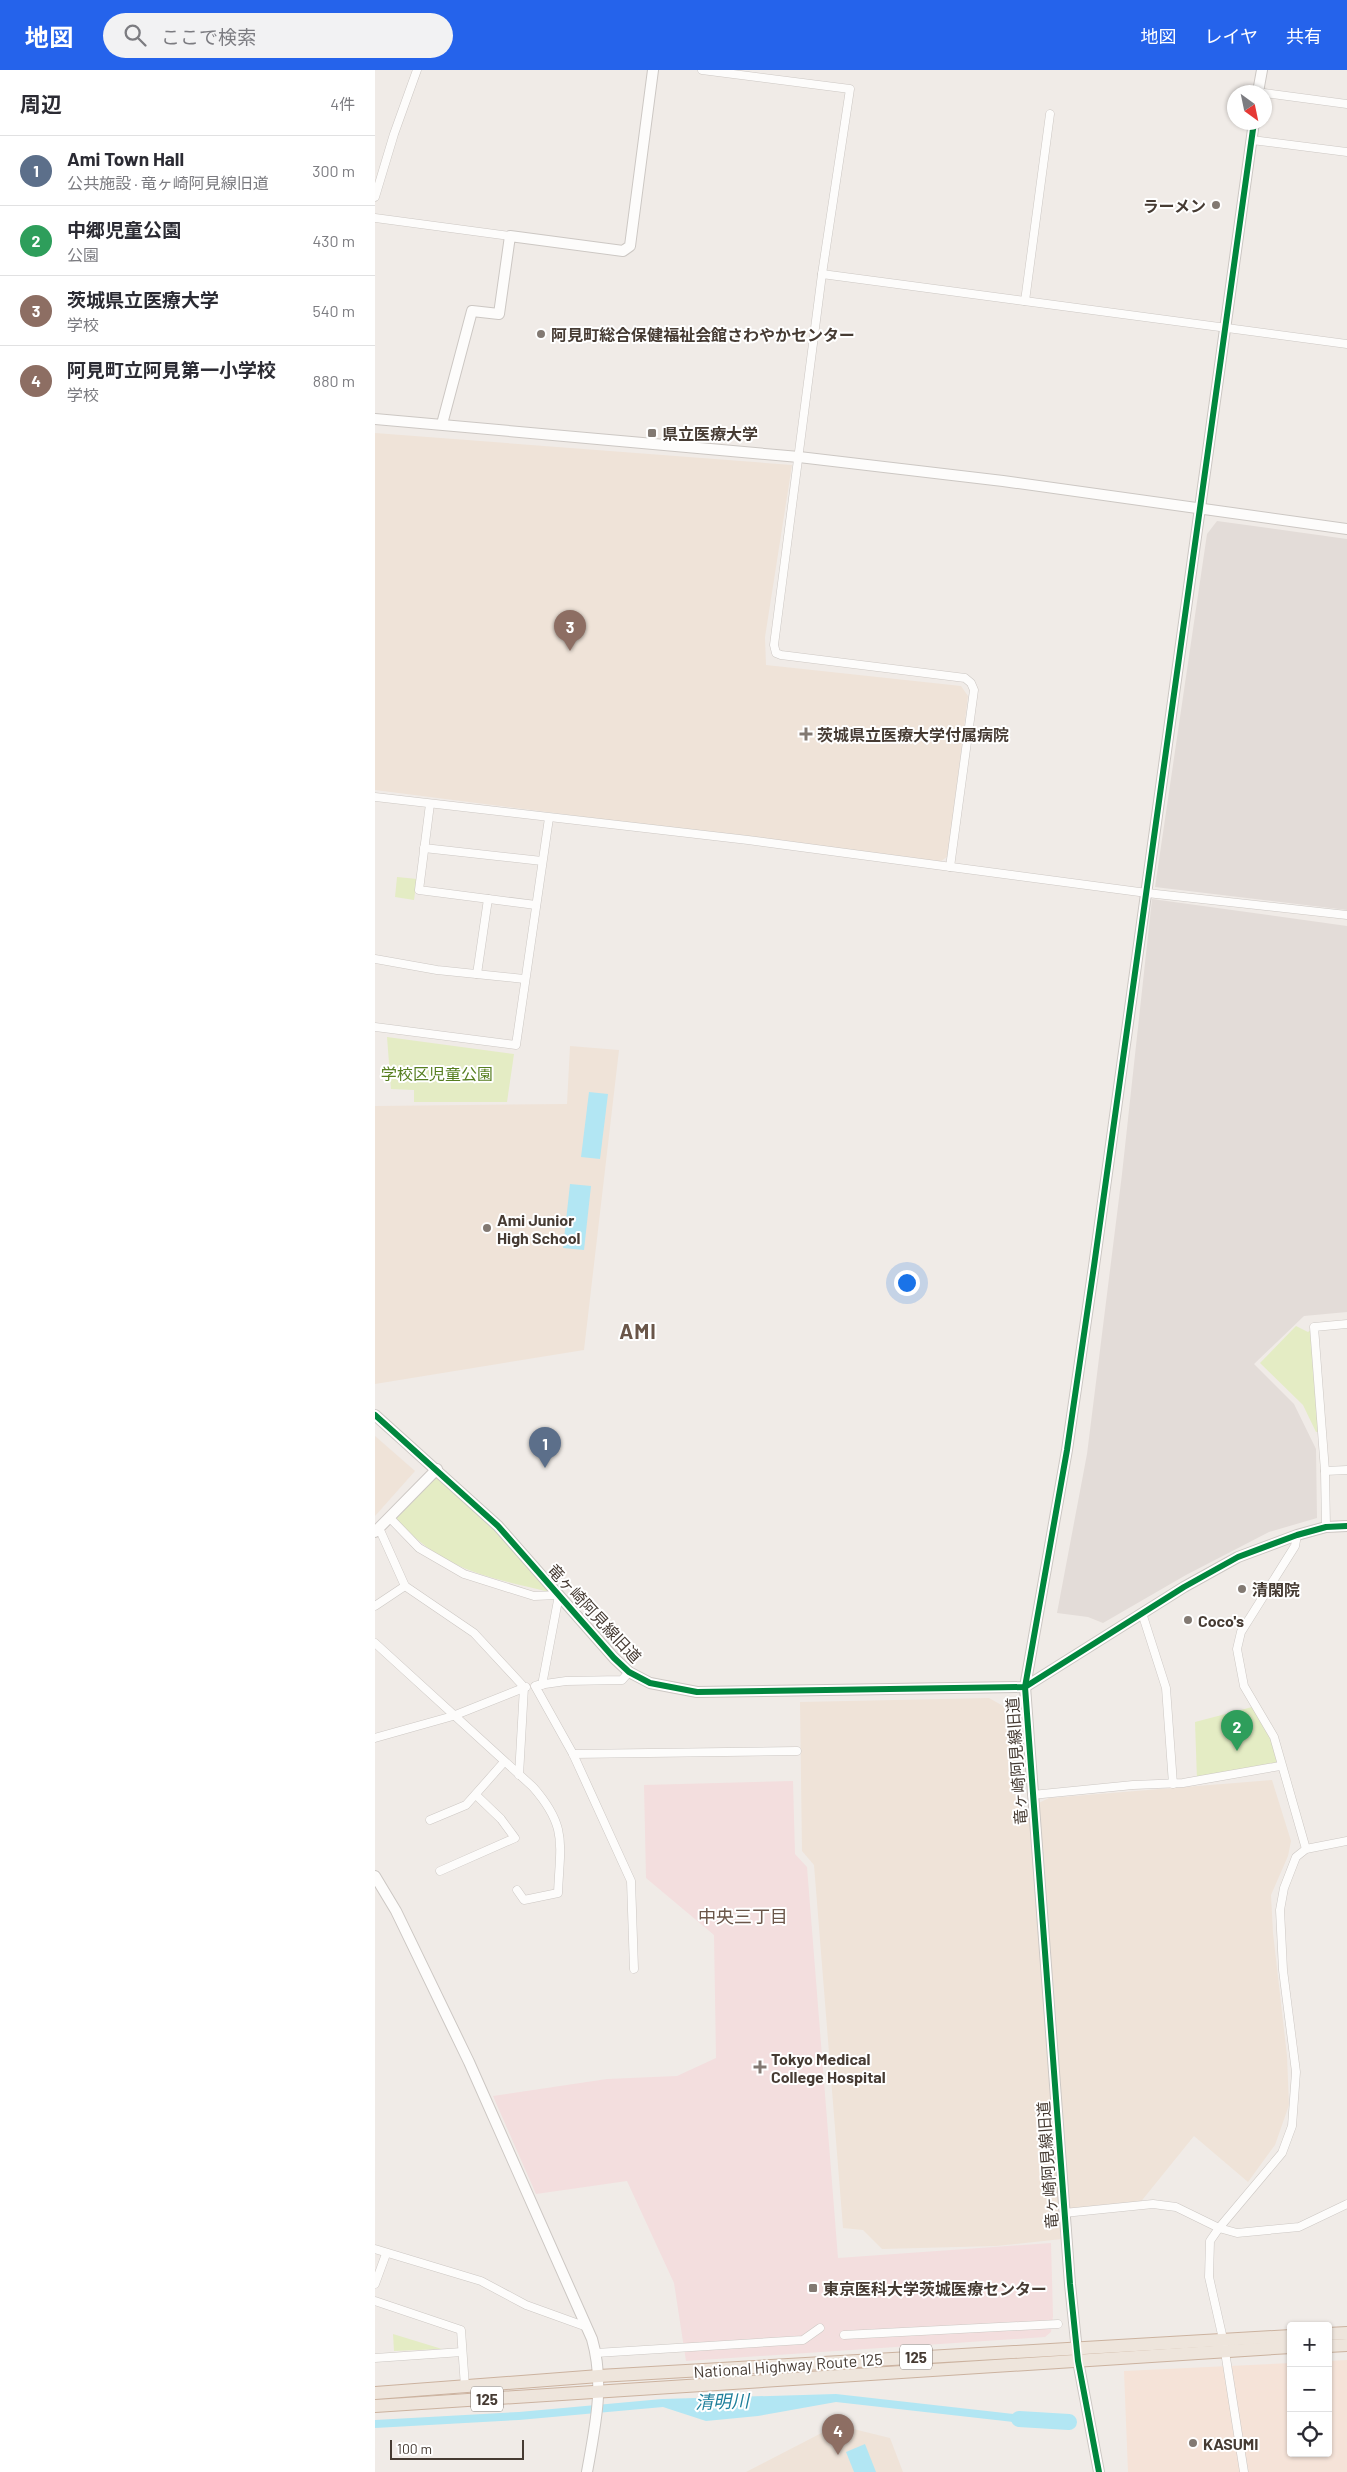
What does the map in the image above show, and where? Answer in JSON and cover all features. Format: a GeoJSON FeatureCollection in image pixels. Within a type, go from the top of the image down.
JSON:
{"type":"FeatureCollection","features":[{"type":"Feature","properties":{"kind":"highway"},"geometry":{"type":"LineString","coordinates":[[1332,2334],[1347,2333]]}},
{"type":"Feature","properties":{"kind":"highway","name":"National Highway Route 125"},"geometry":{"type":"LineString","coordinates":[[375,2406],[1078,2361],[1287,2337]]}},
{"type":"Feature","properties":{"kind":"highway","name":"National Highway Route 125"},"geometry":{"type":"LineString","coordinates":[[375,2392],[599,2376],[1077,2348],[1223,2345],[1287,2347]]}},
{"type":"Feature","properties":{"kind":"highway"},"geometry":{"type":"LineString","coordinates":[[1332,2346],[1347,2345]]}},
{"type":"Feature","properties":{"kind":"street"},"geometry":{"type":"LineString","coordinates":[[375,197],[394,134],[417,70]]}},
{"type":"Feature","properties":{"kind":"street"},"geometry":{"type":"LineString","coordinates":[[375,218],[627,250],[630,246],[653,70]]}},
{"type":"Feature","properties":{"kind":"street"},"geometry":{"type":"LineString","coordinates":[[702,70],[850,89],[822,274],[774,650],[781,655],[965,678],[971,683],[974,690],[950,867]]}},
{"type":"Feature","properties":{"kind":"street"},"geometry":{"type":"LineString","coordinates":[[1260,85],[1261,70]]}},
{"type":"Feature","properties":{"kind":"street"},"geometry":{"type":"LineString","coordinates":[[1272,94],[1347,104]]}},
{"type":"Feature","properties":{"kind":"street"},"geometry":{"type":"LineString","coordinates":[[1025,301],[1050,114]]}},
{"type":"Feature","properties":{"kind":"street"},"geometry":{"type":"LineString","coordinates":[[1025,1687],[1067,1450],[1253,130]]}},
{"type":"Feature","properties":{"kind":"street"},"geometry":{"type":"LineString","coordinates":[[1252,140],[1347,152]]}},
{"type":"Feature","properties":{"kind":"street"},"geometry":{"type":"LineString","coordinates":[[441,424],[472,310],[499,314],[510,236]]}},
{"type":"Feature","properties":{"kind":"street"},"geometry":{"type":"LineString","coordinates":[[822,274],[1347,344]]}},
{"type":"Feature","properties":{"kind":"street"},"geometry":{"type":"LineString","coordinates":[[375,419],[799,457],[1347,529]]}},
{"type":"Feature","properties":{"kind":"street"},"geometry":{"type":"LineString","coordinates":[[375,797],[748,840],[1147,893],[1347,915]]}},
{"type":"Feature","properties":{"kind":"street"},"geometry":{"type":"LineString","coordinates":[[430,804],[419,890],[536,905]]}},
{"type":"Feature","properties":{"kind":"street"},"geometry":{"type":"LineString","coordinates":[[375,1027],[516,1045],[524,979],[549,818]]}},
{"type":"Feature","properties":{"kind":"street"},"geometry":{"type":"LineString","coordinates":[[424,848],[542,861]]}},
{"type":"Feature","properties":{"kind":"street"},"geometry":{"type":"LineString","coordinates":[[477,974],[487,899]]}},
{"type":"Feature","properties":{"kind":"street"},"geometry":{"type":"LineString","coordinates":[[375,960],[524,979]]}},
{"type":"Feature","properties":{"kind":"street"},"geometry":{"type":"LineString","coordinates":[[1326,1527],[1325,1471],[1314,1327],[1347,1324]]}},
{"type":"Feature","properties":{"kind":"street","name":"竜ヶ崎阿見線旧道"},"geometry":{"type":"LineString","coordinates":[[375,1414],[498,1526],[614,1658],[629,1672],[650,1683],[697,1692],[1025,1687],[1064,2213],[1078,2361],[1099,2472]]}},
{"type":"Feature","properties":{"kind":"street"},"geometry":{"type":"LineString","coordinates":[[437,1469],[377,1530],[405,1586],[474,1633],[524,1687],[519,1775]]}},
{"type":"Feature","properties":{"kind":"street"},"geometry":{"type":"LineString","coordinates":[[1325,1471],[1347,1470]]}},
{"type":"Feature","properties":{"kind":"street"},"geometry":{"type":"LineString","coordinates":[[390,1518],[419,1548],[464,1574],[534,1596],[559,1595],[539,1685],[631,1881],[634,1969]]}},
{"type":"Feature","properties":{"kind":"street"},"geometry":{"type":"LineString","coordinates":[[1025,1687],[1142,1613],[1238,1557],[1297,1535],[1326,1527],[1347,1526]]}},
{"type":"Feature","properties":{"kind":"street"},"geometry":{"type":"LineString","coordinates":[[1297,1535],[1295,1546],[1241,1632],[1237,1649],[1244,1686],[1274,1737],[1306,1849]]}},
{"type":"Feature","properties":{"kind":"street"},"geometry":{"type":"LineString","coordinates":[[375,1606],[405,1586]]}},
{"type":"Feature","properties":{"kind":"street"},"geometry":{"type":"LineString","coordinates":[[1142,1613],[1166,1688],[1173,1784]]}},
{"type":"Feature","properties":{"kind":"street"},"geometry":{"type":"LineString","coordinates":[[375,1643],[519,1775],[549,1806],[559,1827],[558,1893],[524,1900],[517,1890]]}},
{"type":"Feature","properties":{"kind":"street"},"geometry":{"type":"LineString","coordinates":[[375,1738],[453,1716],[524,1687],[566,1681],[622,1680],[629,1672]]}},
{"type":"Feature","properties":{"kind":"street"},"geometry":{"type":"LineString","coordinates":[[573,1754],[797,1751]]}},
{"type":"Feature","properties":{"kind":"street"},"geometry":{"type":"LineString","coordinates":[[430,1820],[466,1805],[505,1762]]}},
{"type":"Feature","properties":{"kind":"street"},"geometry":{"type":"LineString","coordinates":[[1032,1796],[1133,1785],[1173,1784],[1281,1766]]}},
{"type":"Feature","properties":{"kind":"street"},"geometry":{"type":"LineString","coordinates":[[439,1871],[515,1838],[501,1819],[476,1795]]}},
{"type":"Feature","properties":{"kind":"street"},"geometry":{"type":"LineString","coordinates":[[1244,2472],[1223,2345],[1209,2277],[1210,2241],[1282,2153],[1292,2126],[1296,2072],[1283,1970],[1280,1910],[1284,1888],[1296,1857],[1306,1849],[1347,1841]]}},
{"type":"Feature","properties":{"kind":"street"},"geometry":{"type":"LineString","coordinates":[[375,1876],[395,1911],[469,2062],[587,2327],[596,2353],[600,2392],[587,2472]]}},
{"type":"Feature","properties":{"kind":"street"},"geometry":{"type":"LineString","coordinates":[[1064,2213],[1153,2204],[1176,2206],[1219,2228],[1237,2233],[1299,2227],[1347,2204]]}},
{"type":"Feature","properties":{"kind":"street"},"geometry":{"type":"LineString","coordinates":[[375,2250],[481,2281],[525,2305],[587,2327]]}},
{"type":"Feature","properties":{"kind":"street"},"geometry":{"type":"LineString","coordinates":[[375,2284],[386,2254]]}},
{"type":"Feature","properties":{"kind":"street"},"geometry":{"type":"LineString","coordinates":[[375,2301],[461,2330],[465,2387]]}},
{"type":"Feature","properties":{"kind":"street"},"geometry":{"type":"LineString","coordinates":[[844,2335],[1058,2324]]}},
{"type":"Feature","properties":{"kind":"street"},"geometry":{"type":"LineString","coordinates":[[596,2353],[803,2340],[820,2328]]}},
{"type":"Feature","properties":{"kind":"street"},"geometry":{"type":"LineString","coordinates":[[375,2358],[462,2352]]}},
{"type":"Feature","properties":{"kind":"shaded area"},"geometry":{"type":"Polygon","coordinates":[[[375,433],[792,465],[765,637],[766,665],[961,686],[968,696],[948,856],[940,862],[375,790],[375,433]]]}},
{"type":"Feature","properties":{"kind":"shaded area"},"geometry":{"type":"Polygon","coordinates":[[[1217,521],[1347,539],[1347,910],[1155,887],[1207,534],[1217,521]]]}},
{"type":"Feature","properties":{"kind":"shaded area"},"geometry":{"type":"Polygon","coordinates":[[[1152,899],[1347,926],[1347,1312],[1304,1316],[1254,1364],[1294,1404],[1316,1449],[1317,1518],[1269,1532],[1186,1575],[1103,1623],[1088,1617],[1057,1613],[1087,1454],[1122,1174],[1152,899]]]}},
{"type":"Feature","properties":{"kind":"shaded area","name":"Ami Junior High School"},"geometry":{"type":"Polygon","coordinates":[[[570,1046],[619,1050],[584,1350],[375,1384],[375,1106],[567,1104],[570,1046]]]}},
{"type":"Feature","properties":{"kind":"shaded area"},"geometry":{"type":"Polygon","coordinates":[[[375,1436],[415,1471],[375,1516],[375,1436]]]}},
{"type":"Feature","properties":{"kind":"shaded area"},"geometry":{"type":"Polygon","coordinates":[[[989,1698],[1005,1707],[1009,1717],[1022,1811],[1049,1798],[1272,1780],[1291,1841],[1288,1856],[1271,1895],[1273,1933],[1287,2056],[1289,2105],[1275,2145],[1248,2182],[1194,2136],[1139,2204],[1059,2209],[1062,2239],[996,2246],[882,2249],[863,2230],[843,2228],[814,1865],[802,1851],[800,1702],[989,1698]]]}},
{"type":"Feature","properties":{"kind":"shaded area","name":"Tokyo Medical College Hospital"},"geometry":{"type":"Polygon","coordinates":[[[793,1781],[795,1854],[807,1867],[838,2258],[1051,2243],[1053,2316],[1051,2332],[1045,2337],[686,2361],[674,2283],[627,2181],[536,2194],[493,2096],[607,2079],[677,2076],[716,2058],[714,1935],[646,1878],[644,1785],[793,1781]]]}},
{"type":"Feature","properties":{"kind":"shaded area"},"geometry":{"type":"Polygon","coordinates":[[[1347,2360],[1347,2472],[1128,2472],[1124,2371],[1287,2363],[1287,2457],[1332,2457],[1332,2361],[1347,2360]]]}},
{"type":"Feature","properties":{"kind":"shaded area"},"geometry":{"type":"Polygon","coordinates":[[[837,2425],[890,2438],[903,2472],[746,2472],[837,2425]]]}},
{"type":"Feature","properties":{"kind":"green space"},"geometry":{"type":"Polygon","coordinates":[[[397,877],[417,879],[414,900],[395,897],[397,877]]]}},
{"type":"Feature","properties":{"kind":"green space","name":"学校区児童公園"},"geometry":{"type":"Polygon","coordinates":[[[387,1037],[514,1054],[507,1102],[414,1102],[414,1090],[391,1089],[387,1037]]]}},
{"type":"Feature","properties":{"kind":"green space"},"geometry":{"type":"Polygon","coordinates":[[[1296,1326],[1308,1332],[1313,1328],[1321,1431],[1316,1432],[1303,1405],[1260,1363],[1296,1326]]]}},
{"type":"Feature","properties":{"kind":"green space"},"geometry":{"type":"Polygon","coordinates":[[[438,1475],[500,1536],[549,1592],[484,1575],[447,1560],[430,1549],[395,1518],[438,1475]]]}},
{"type":"Feature","properties":{"kind":"green space"},"geometry":{"type":"Polygon","coordinates":[[[1256,1706],[1274,1737],[1280,1766],[1197,1780],[1195,1722],[1256,1706]]]}},
{"type":"Feature","properties":{"kind":"green space"},"geometry":{"type":"Polygon","coordinates":[[[393,2334],[442,2349],[394,2351],[393,2334]]]}},
{"type":"Feature","properties":{"kind":"water"},"geometry":{"type":"Polygon","coordinates":[[[589,1092],[608,1094],[600,1159],[581,1157],[589,1092]]]}},
{"type":"Feature","properties":{"kind":"water"},"geometry":{"type":"Polygon","coordinates":[[[570,1184],[591,1186],[584,1250],[563,1248],[570,1184]]]}},
{"type":"Feature","properties":{"kind":"water"},"geometry":{"type":"Polygon","coordinates":[[[836,2394],[1040,2417],[1040,2425],[836,2402],[758,2416],[706,2421],[663,2407],[519,2420],[375,2428],[375,2420],[519,2412],[662,2399],[836,2394]]]}},
{"type":"Feature","properties":{"kind":"water"},"geometry":{"type":"Polygon","coordinates":[[[865,2444],[876,2472],[854,2472],[846,2452],[865,2444]]]}},
{"type":"Feature","properties":{"kind":"waterway","name":"清明川"},"geometry":{"type":"LineString","coordinates":[[1019,2419],[1069,2422]]}},
{"type":"Feature","properties":{"kind":"cycle path"},"geometry":{"type":"LineString","coordinates":[[1099,2472],[1078,2361],[1070,2284],[1025,1687],[1067,1450],[1094,1266],[1253,130]]}},
{"type":"Feature","properties":{"kind":"cycle path"},"geometry":{"type":"LineString","coordinates":[[375,1415],[498,1526],[614,1658],[629,1672],[650,1683],[697,1692],[1025,1687],[1184,1587],[1238,1557],[1297,1535],[1326,1527],[1347,1526]]}},
{"type":"Feature","properties":{"kind":"place","name":"ラーメン"},"geometry":{"type":"Point","coordinates":[1216,205]}},
{"type":"Feature","properties":{"kind":"place","name":"阿見町総合保健福祉会館さわやかセンター"},"geometry":{"type":"Point","coordinates":[541,334]}},
{"type":"Feature","properties":{"kind":"place","name":"県立医療大学"},"geometry":{"type":"Point","coordinates":[652,433]}},
{"type":"Feature","properties":{"kind":"place","name":"茨城県立医療大学"},"geometry":{"type":"Point","coordinates":[570,651]}},
{"type":"Feature","properties":{"kind":"place","name":"茨城県立医療大学付属病院"},"geometry":{"type":"Point","coordinates":[806,734]}},
{"type":"Feature","properties":{"kind":"place","name":"Ami Junior High School"},"geometry":{"type":"Point","coordinates":[487,1228]}},
{"type":"Feature","properties":{"kind":"place","name":"Ami Town Hall"},"geometry":{"type":"Point","coordinates":[545,1468]}},
{"type":"Feature","properties":{"kind":"place","name":"清閑院"},"geometry":{"type":"Point","coordinates":[1242,1589]}},
{"type":"Feature","properties":{"kind":"place","name":"Coco's"},"geometry":{"type":"Point","coordinates":[1188,1620]}},
{"type":"Feature","properties":{"kind":"place","name":"中郷児童公園"},"geometry":{"type":"Point","coordinates":[1237,1751]}},
{"type":"Feature","properties":{"kind":"place","name":"Tokyo Medical College Hospital"},"geometry":{"type":"Point","coordinates":[760,2067]}},
{"type":"Feature","properties":{"kind":"place","name":"東京医科大学茨城医療センター"},"geometry":{"type":"Point","coordinates":[813,2288]}},
{"type":"Feature","properties":{"kind":"place","name":"KASUMI"},"geometry":{"type":"Point","coordinates":[1193,2443]}},
{"type":"Feature","properties":{"kind":"place","name":"阿見町立阿見第一小学校"},"geometry":{"type":"Point","coordinates":[838,2455]}},
{"type":"Feature","properties":{"kind":"district","name":"AMI"},"geometry":{"type":"Point","coordinates":[638,1330]}},
{"type":"Feature","properties":{"kind":"district","name":"中央三丁目"},"geometry":{"type":"Point","coordinates":[743,1916]}}]}
